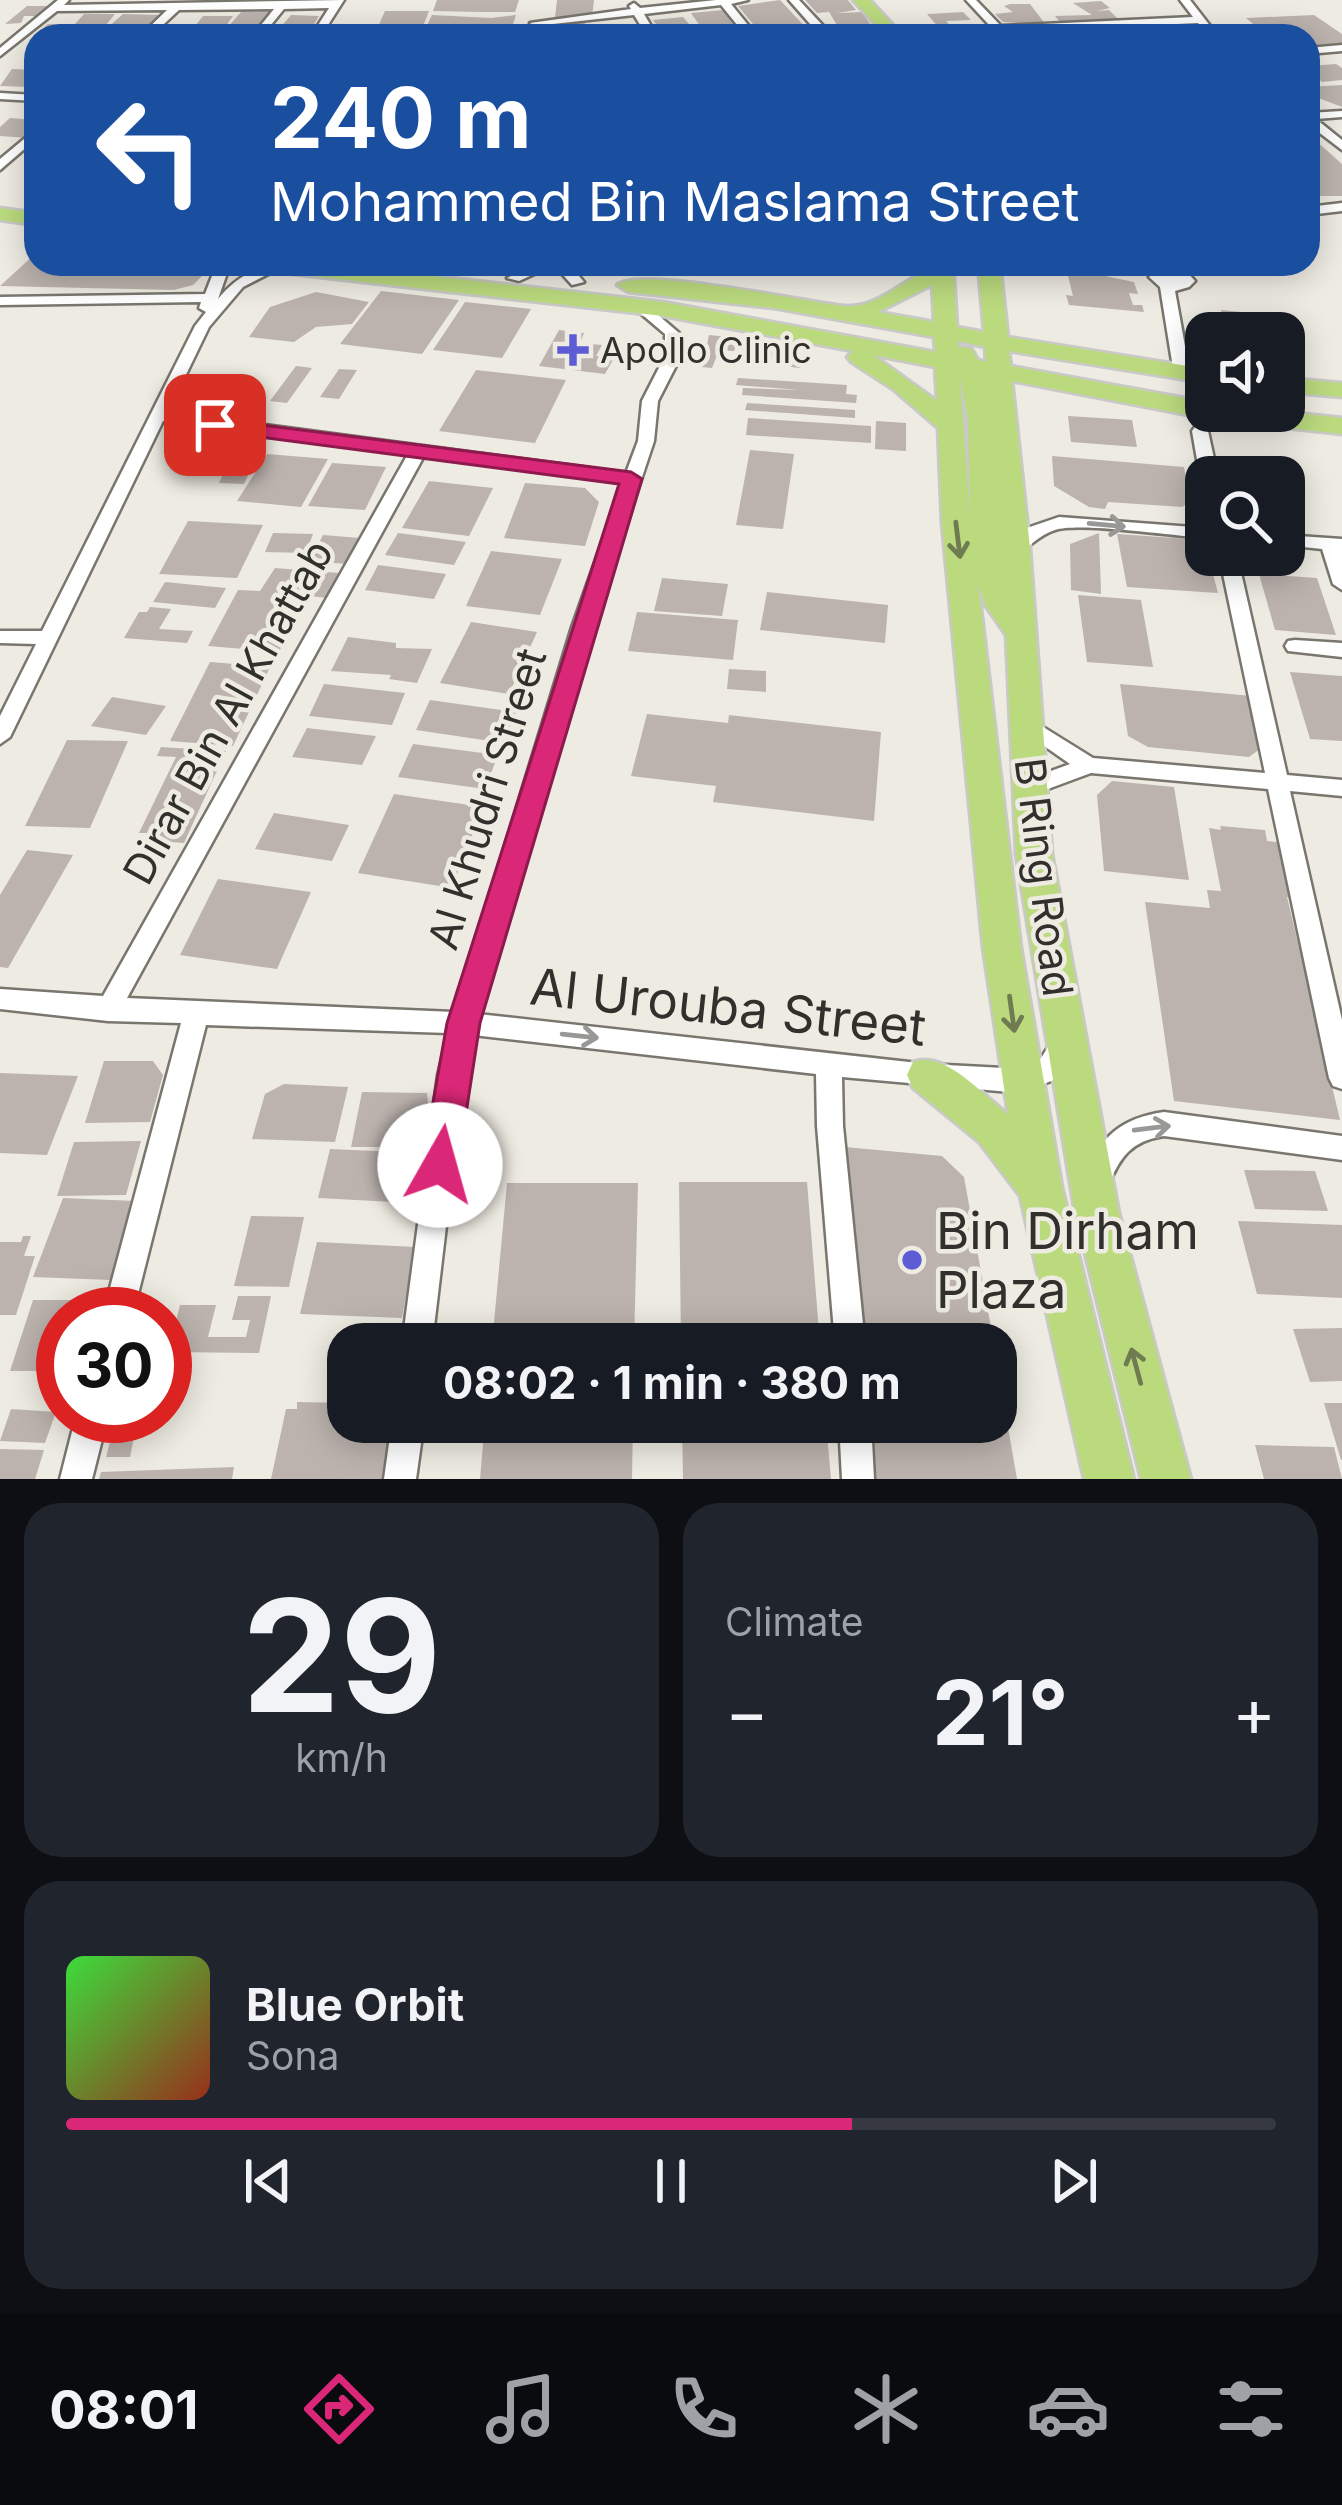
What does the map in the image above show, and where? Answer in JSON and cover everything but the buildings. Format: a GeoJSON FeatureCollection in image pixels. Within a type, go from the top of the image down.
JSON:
{"type":"FeatureCollection","features":[{"type":"Feature","properties":{"kind":"main road"},"geometry":{"type":"LineString","coordinates":[[860,0],[883,24]]}},
{"type":"Feature","properties":{"kind":"main road"},"geometry":{"type":"LineString","coordinates":[[881,0],[903,24]]}},
{"type":"Feature","properties":{"kind":"main road"},"geometry":{"type":"LineString","coordinates":[[368,276],[651,308],[836,344],[1185,374]]}},
{"type":"Feature","properties":{"kind":"main road"},"geometry":{"type":"LineString","coordinates":[[496,276],[536,276]]}},
{"type":"Feature","properties":{"kind":"main road"},"geometry":{"type":"LineString","coordinates":[[592,276],[856,313],[1104,395],[1185,407]]}},
{"type":"Feature","properties":{"kind":"main road"},"geometry":{"type":"LineString","coordinates":[[856,313],[933,276]]}},
{"type":"Feature","properties":{"kind":"main road"},"geometry":{"type":"LineString","coordinates":[[952,276],[971,353],[991,591],[1020,633]]}},
{"type":"Feature","properties":{"kind":"main road","name":"B Ring Road"},"geometry":{"type":"LineString","coordinates":[[990,276],[993,302],[949,424],[1002,948],[1021,1081],[1040,1187],[1109,1479]]}},
{"type":"Feature","properties":{"kind":"main road"},"geometry":{"type":"LineString","coordinates":[[993,302],[1044,338],[1119,366]]}},
{"type":"Feature","properties":{"kind":"main road"},"geometry":{"type":"LineString","coordinates":[[651,308],[711,307],[851,328],[1185,389]]}},
{"type":"Feature","properties":{"kind":"main road"},"geometry":{"type":"LineString","coordinates":[[836,344],[903,385],[949,424]]}},
{"type":"Feature","properties":{"kind":"main road","name":"B Ring Road"},"geometry":{"type":"LineString","coordinates":[[971,353],[1005,432],[1034,854],[1065,1038],[1096,1213],[1166,1479]]}},
{"type":"Feature","properties":{"kind":"main road"},"geometry":{"type":"LineString","coordinates":[[1305,387],[1342,391]]}},
{"type":"Feature","properties":{"kind":"main road"},"geometry":{"type":"LineString","coordinates":[[1005,432],[1030,405],[1104,395]]}},
{"type":"Feature","properties":{"kind":"main road"},"geometry":{"type":"LineString","coordinates":[[1305,403],[1342,407]]}},
{"type":"Feature","properties":{"kind":"main road"},"geometry":{"type":"LineString","coordinates":[[1305,421],[1342,425]]}},
{"type":"Feature","properties":{"kind":"main road"},"geometry":{"type":"LineString","coordinates":[[927,1075],[994,1130],[1040,1187]]}},
{"type":"Feature","properties":{"kind":"street"},"geometry":{"type":"LineString","coordinates":[[630,0],[645,24]]}},
{"type":"Feature","properties":{"kind":"street"},"geometry":{"type":"LineString","coordinates":[[565,24],[743,0]]}},
{"type":"Feature","properties":{"kind":"street"},"geometry":{"type":"LineString","coordinates":[[794,0],[815,24]]}},
{"type":"Feature","properties":{"kind":"street"},"geometry":{"type":"LineString","coordinates":[[971,0],[994,24]]}},
{"type":"Feature","properties":{"kind":"street"},"geometry":{"type":"LineString","coordinates":[[1186,0],[1202,24]]}},
{"type":"Feature","properties":{"kind":"street"},"geometry":{"type":"LineString","coordinates":[[33,24],[60,4],[176,7],[337,2]]}},
{"type":"Feature","properties":{"kind":"street"},"geometry":{"type":"LineString","coordinates":[[267,24],[281,6]]}},
{"type":"Feature","properties":{"kind":"street"},"geometry":{"type":"LineString","coordinates":[[158,24],[176,7]]}},
{"type":"Feature","properties":{"kind":"street"},"geometry":{"type":"LineString","coordinates":[[1138,24],[1198,20]]}},
{"type":"Feature","properties":{"kind":"street"},"geometry":{"type":"LineString","coordinates":[[0,53],[6,44]]}},
{"type":"Feature","properties":{"kind":"street"},"geometry":{"type":"LineString","coordinates":[[0,166],[24,144]]}},
{"type":"Feature","properties":{"kind":"street"},"geometry":{"type":"LineString","coordinates":[[0,737],[202,326],[215,276]]}},
{"type":"Feature","properties":{"kind":"street"},"geometry":{"type":"LineString","coordinates":[[202,326],[238,284],[256,276]]}},
{"type":"Feature","properties":{"kind":"street"},"geometry":{"type":"LineString","coordinates":[[514,278],[519,276]]}},
{"type":"Feature","properties":{"kind":"street"},"geometry":{"type":"LineString","coordinates":[[1164,276],[1185,346]]}},
{"type":"Feature","properties":{"kind":"street"},"geometry":{"type":"LineString","coordinates":[[0,301],[209,300]]}},
{"type":"Feature","properties":{"kind":"street","name":"Al Khudri Street"},"geometry":{"type":"LineString","coordinates":[[421,1323],[463,1023],[648,434],[650,401],[668,367],[675,340],[651,308]]}},
{"type":"Feature","properties":{"kind":"street"},"geometry":{"type":"LineString","coordinates":[[159,416],[631,479]]}},
{"type":"Feature","properties":{"kind":"street","name":"Dirar Bin Al Khattab"},"geometry":{"type":"LineString","coordinates":[[108,1010],[416,453]]}},
{"type":"Feature","properties":{"kind":"street"},"geometry":{"type":"LineString","coordinates":[[1016,548],[1030,533],[1058,522],[1185,531]]}},
{"type":"Feature","properties":{"kind":"street"},"geometry":{"type":"LineString","coordinates":[[1305,542],[1336,544],[1342,584]]}},
{"type":"Feature","properties":{"kind":"street"},"geometry":{"type":"LineString","coordinates":[[1233,576],[1342,1078]]}},
{"type":"Feature","properties":{"kind":"street"},"geometry":{"type":"LineString","coordinates":[[0,637],[48,638]]}},
{"type":"Feature","properties":{"kind":"street"},"geometry":{"type":"LineString","coordinates":[[1295,646],[1342,650]]}},
{"type":"Feature","properties":{"kind":"street"},"geometry":{"type":"LineString","coordinates":[[1025,722],[1065,754],[1090,764],[1342,788]]}},
{"type":"Feature","properties":{"kind":"street"},"geometry":{"type":"LineString","coordinates":[[1029,788],[1090,764]]}},
{"type":"Feature","properties":{"kind":"street","name":"Al Urouba Street"},"geometry":{"type":"LineString","coordinates":[[0,999],[108,1010],[463,1023],[927,1075],[1021,1081]]}},
{"type":"Feature","properties":{"kind":"street"},"geometry":{"type":"LineString","coordinates":[[125,1287],[196,1014]]}},
{"type":"Feature","properties":{"kind":"street"},"geometry":{"type":"LineString","coordinates":[[1021,1081],[1047,1071],[1065,1038]]}},
{"type":"Feature","properties":{"kind":"street"},"geometry":{"type":"LineString","coordinates":[[829,1063],[830,1126],[848,1323]]}},
{"type":"Feature","properties":{"kind":"street"},"geometry":{"type":"LineString","coordinates":[[1096,1213],[1097,1177],[1103,1161],[1123,1135],[1138,1127],[1164,1124],[1342,1148]]}},
{"type":"Feature","properties":{"kind":"street"},"geometry":{"type":"LineString","coordinates":[[76,1479],[85,1443]]}},
{"type":"Feature","properties":{"kind":"street"},"geometry":{"type":"LineString","coordinates":[[400,1479],[405,1443]]}},
{"type":"Feature","properties":{"kind":"street"},"geometry":{"type":"LineString","coordinates":[[856,1443],[858,1479]]}},
{"type":"Feature","properties":{"kind":"place","name":"Apollo Clinic"},"geometry":{"type":"Point","coordinates":[573,350]}},
{"type":"Feature","properties":{"kind":"place","name":"Bin Dirham Plaza"},"geometry":{"type":"Point","coordinates":[912,1260]}},
{"type":"Feature","properties":{"kind":"route"},"geometry":{"type":"LineString","coordinates":[[215,425],[631,479],[463,1023],[440,1165]]}}]}
